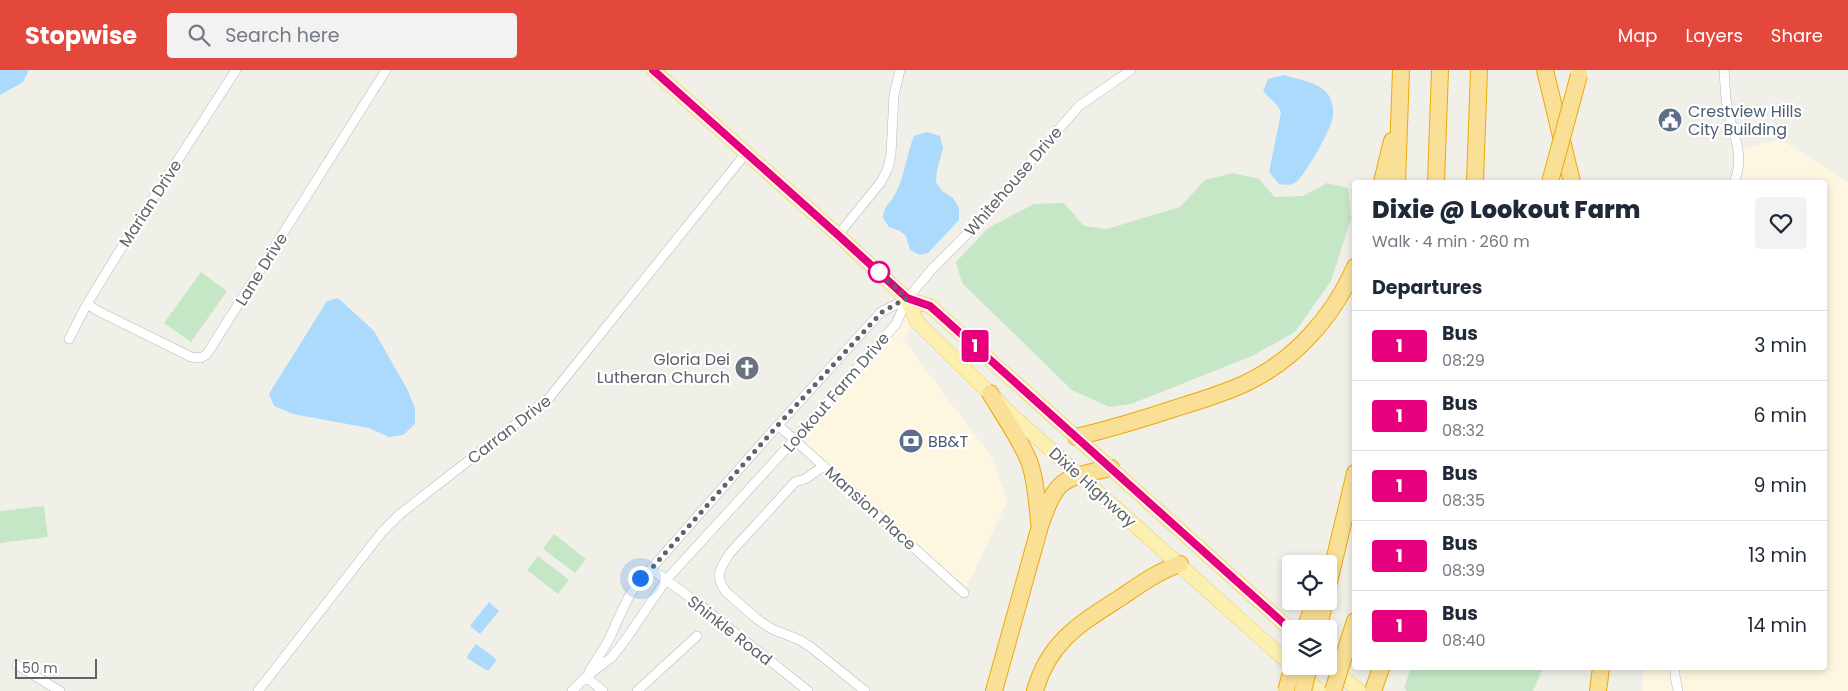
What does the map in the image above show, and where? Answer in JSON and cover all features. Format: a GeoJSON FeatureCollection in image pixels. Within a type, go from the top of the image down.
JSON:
{"type":"FeatureCollection","features":[{"type":"Feature","properties":{"kind":"highway"},"geometry":{"type":"LineString","coordinates":[[1397,180],[1401,70]]}},
{"type":"Feature","properties":{"kind":"highway"},"geometry":{"type":"LineString","coordinates":[[1436,180],[1440,70]]}},
{"type":"Feature","properties":{"kind":"highway"},"geometry":{"type":"LineString","coordinates":[[1475,180],[1479,70]]}},
{"type":"Feature","properties":{"kind":"highway"},"geometry":{"type":"LineString","coordinates":[[1545,70],[1572,180]]}},
{"type":"Feature","properties":{"kind":"highway"},"geometry":{"type":"LineString","coordinates":[[1551,180],[1579,73]]}},
{"type":"Feature","properties":{"kind":"highway"},"geometry":{"type":"LineString","coordinates":[[1383,180],[1400,112]]}},
{"type":"Feature","properties":{"kind":"highway"},"geometry":{"type":"LineString","coordinates":[[1076,437],[1131,423],[1222,393],[1265,373],[1312,335],[1334,307],[1352,274]]}},
{"type":"Feature","properties":{"kind":"highway"},"geometry":{"type":"LineString","coordinates":[[990,393],[1029,462],[1034,479],[1040,526]]}},
{"type":"Feature","properties":{"kind":"highway"},"geometry":{"type":"LineString","coordinates":[[994,691],[1048,503],[1060,484],[1079,475],[1111,468]]}},
{"type":"Feature","properties":{"kind":"highway"},"geometry":{"type":"LineString","coordinates":[[1335,555],[1352,484]]}},
{"type":"Feature","properties":{"kind":"highway"},"geometry":{"type":"LineString","coordinates":[[1332,555],[1338,538]]}},
{"type":"Feature","properties":{"kind":"highway"},"geometry":{"type":"LineString","coordinates":[[1034,691],[1046,663],[1059,644],[1076,626],[1162,570],[1180,564]]}},
{"type":"Feature","properties":{"kind":"highway"},"geometry":{"type":"LineString","coordinates":[[1333,691],[1352,630]]}},
{"type":"Feature","properties":{"kind":"highway"},"geometry":{"type":"LineString","coordinates":[[1373,691],[1380,670]]}},
{"type":"Feature","properties":{"kind":"highway"},"geometry":{"type":"LineString","coordinates":[[1598,691],[1601,670]]}},
{"type":"Feature","properties":{"kind":"highway"},"geometry":{"type":"LineString","coordinates":[[1286,691],[1290,675]]}},
{"type":"Feature","properties":{"kind":"highway"},"geometry":{"type":"LineString","coordinates":[[1303,691],[1307,675]]}},
{"type":"Feature","properties":{"kind":"main road","name":"Dixie Highway"},"geometry":{"type":"LineString","coordinates":[[653,70],[907,298],[930,306],[1282,622]]}},
{"type":"Feature","properties":{"kind":"main road","name":"Dixie Highway"},"geometry":{"type":"LineString","coordinates":[[907,298],[916,322],[990,393],[1282,656]]}},
{"type":"Feature","properties":{"kind":"main road"},"geometry":{"type":"LineString","coordinates":[[1337,671],[1358,691]]}},
{"type":"Feature","properties":{"kind":"main road","name":"Dixie Highway"},"geometry":{"type":"LineString","coordinates":[[1303,675],[1320,691]]}},
{"type":"Feature","properties":{"kind":"street","name":"Marian Drive"},"geometry":{"type":"LineString","coordinates":[[69,339],[87,304],[236,70]]}},
{"type":"Feature","properties":{"kind":"street","name":"Lane Drive"},"geometry":{"type":"LineString","coordinates":[[87,304],[191,357],[201,358],[207,354],[386,70]]}},
{"type":"Feature","properties":{"kind":"street"},"geometry":{"type":"LineString","coordinates":[[838,235],[876,189],[888,168],[891,154],[894,95],[900,70]]}},
{"type":"Feature","properties":{"kind":"street"},"geometry":{"type":"LineString","coordinates":[[1724,70],[1727,106],[1739,150],[1739,170],[1735,180]]}},
{"type":"Feature","properties":{"kind":"street","name":"Whitehouse Drive"},"geometry":{"type":"LineString","coordinates":[[907,298],[932,269],[972,229],[1079,106],[1129,71]]}},
{"type":"Feature","properties":{"kind":"street","name":"Carran Drive"},"geometry":{"type":"LineString","coordinates":[[258,691],[376,539],[400,514],[519,424],[549,398],[746,152]]}},
{"type":"Feature","properties":{"kind":"street","name":"Lookout Farm Drive"},"geometry":{"type":"LineString","coordinates":[[586,677],[606,645],[629,595],[640,578],[651,569],[778,425],[882,312],[907,298]]}},
{"type":"Feature","properties":{"kind":"street","name":"Lookout Farm Drive"},"geometry":{"type":"LineString","coordinates":[[572,691],[586,677],[612,657],[666,580],[794,440],[896,324],[907,298]]}},
{"type":"Feature","properties":{"kind":"street","name":"Mansion Place"},"geometry":{"type":"LineString","coordinates":[[778,425],[964,592]]}},
{"type":"Feature","properties":{"kind":"street"},"geometry":{"type":"LineString","coordinates":[[824,466],[805,479],[795,482],[730,553],[719,575],[721,584],[726,592],[757,619],[772,629],[806,644],[865,691]]}},
{"type":"Feature","properties":{"kind":"street","name":"Shinkle Road"},"geometry":{"type":"LineString","coordinates":[[651,569],[808,691]]}},
{"type":"Feature","properties":{"kind":"street"},"geometry":{"type":"LineString","coordinates":[[637,691],[697,636]]}},
{"type":"Feature","properties":{"kind":"street"},"geometry":{"type":"LineString","coordinates":[[17,665],[60,691]]}},
{"type":"Feature","properties":{"kind":"street"},"geometry":{"type":"LineString","coordinates":[[1675,670],[1678,691]]}},
{"type":"Feature","properties":{"kind":"street"},"geometry":{"type":"LineString","coordinates":[[586,677],[603,691]]}},
{"type":"Feature","properties":{"kind":"shaded area"},"geometry":{"type":"Polygon","coordinates":[[[1780,139],[1848,182],[1848,691],[1642,691],[1644,670],[1827,670],[1827,180],[1734,180],[1739,150],[1780,139]]]}},
{"type":"Feature","properties":{"kind":"shaded area"},"geometry":{"type":"Polygon","coordinates":[[[907,299],[917,322],[903,339],[992,458],[1007,502],[964,593],[794,440],[896,324],[907,299]]]}},
{"type":"Feature","properties":{"kind":"green space"},"geometry":{"type":"Polygon","coordinates":[[[1233,173],[1259,179],[1275,197],[1303,196],[1327,183],[1348,188],[1351,219],[1331,281],[1295,332],[1252,356],[1131,404],[1109,407],[1072,390],[962,283],[956,262],[988,228],[1034,204],[1064,203],[1084,226],[1107,229],[1180,207],[1205,180],[1233,173]]]}},
{"type":"Feature","properties":{"kind":"green space"},"geometry":{"type":"Polygon","coordinates":[[[201,272],[227,291],[191,342],[164,323],[201,272]]]}},
{"type":"Feature","properties":{"kind":"green space"},"geometry":{"type":"Polygon","coordinates":[[[44,506],[48,537],[0,543],[0,511],[44,506]]]}},
{"type":"Feature","properties":{"kind":"green space"},"geometry":{"type":"Polygon","coordinates":[[[554,534],[586,559],[575,573],[543,549],[554,534]]]}},
{"type":"Feature","properties":{"kind":"green space"},"geometry":{"type":"Polygon","coordinates":[[[538,556],[569,580],[558,594],[527,570],[538,556]]]}},
{"type":"Feature","properties":{"kind":"green space"},"geometry":{"type":"Polygon","coordinates":[[[1410,670],[1542,670],[1533,691],[1407,691],[1404,688],[1410,670]]]}},
{"type":"Feature","properties":{"kind":"water"},"geometry":{"type":"Polygon","coordinates":[[[0,70],[29,70],[23,82],[0,95],[0,70]]]}},
{"type":"Feature","properties":{"kind":"water"},"geometry":{"type":"Polygon","coordinates":[[[1284,75],[1306,81],[1322,89],[1330,97],[1333,111],[1328,131],[1312,161],[1297,181],[1288,185],[1279,184],[1269,172],[1281,113],[1276,104],[1263,91],[1268,79],[1284,75]]]}},
{"type":"Feature","properties":{"kind":"water"},"geometry":{"type":"Polygon","coordinates":[[[927,132],[940,136],[943,148],[936,182],[942,191],[953,198],[959,208],[959,220],[928,253],[920,255],[910,250],[906,236],[900,231],[889,227],[883,218],[886,207],[893,198],[901,180],[914,136],[927,132]]]}},
{"type":"Feature","properties":{"kind":"water"},"geometry":{"type":"Polygon","coordinates":[[[338,298],[374,331],[406,387],[415,408],[415,424],[403,435],[389,437],[369,428],[293,414],[274,406],[269,394],[327,301],[338,298]]]}},
{"type":"Feature","properties":{"kind":"water"},"geometry":{"type":"Polygon","coordinates":[[[489,602],[499,611],[480,634],[470,626],[489,602]]]}},
{"type":"Feature","properties":{"kind":"water"},"geometry":{"type":"Polygon","coordinates":[[[476,644],[495,658],[496,661],[489,670],[467,658],[476,644]]]}},
{"type":"Feature","properties":{"kind":"bus line","name":"1"},"geometry":{"type":"LineString","coordinates":[[653,70],[907,298],[930,306],[1282,622]]}},
{"type":"Feature","properties":{"kind":"place","name":"Crestview Hills City Building"},"geometry":{"type":"Point","coordinates":[1670,120]}},
{"type":"Feature","properties":{"kind":"place","name":"Gloria Dei Lutheran Church"},"geometry":{"type":"Point","coordinates":[747,368]}},
{"type":"Feature","properties":{"kind":"place","name":"BB&T"},"geometry":{"type":"Point","coordinates":[911,441]}},
{"type":"Feature","properties":{"kind":"route"},"geometry":{"type":"LineString","coordinates":[[640,578],[651,569],[778,425],[882,312],[907,298],[877,271],[879,272]]}}]}
